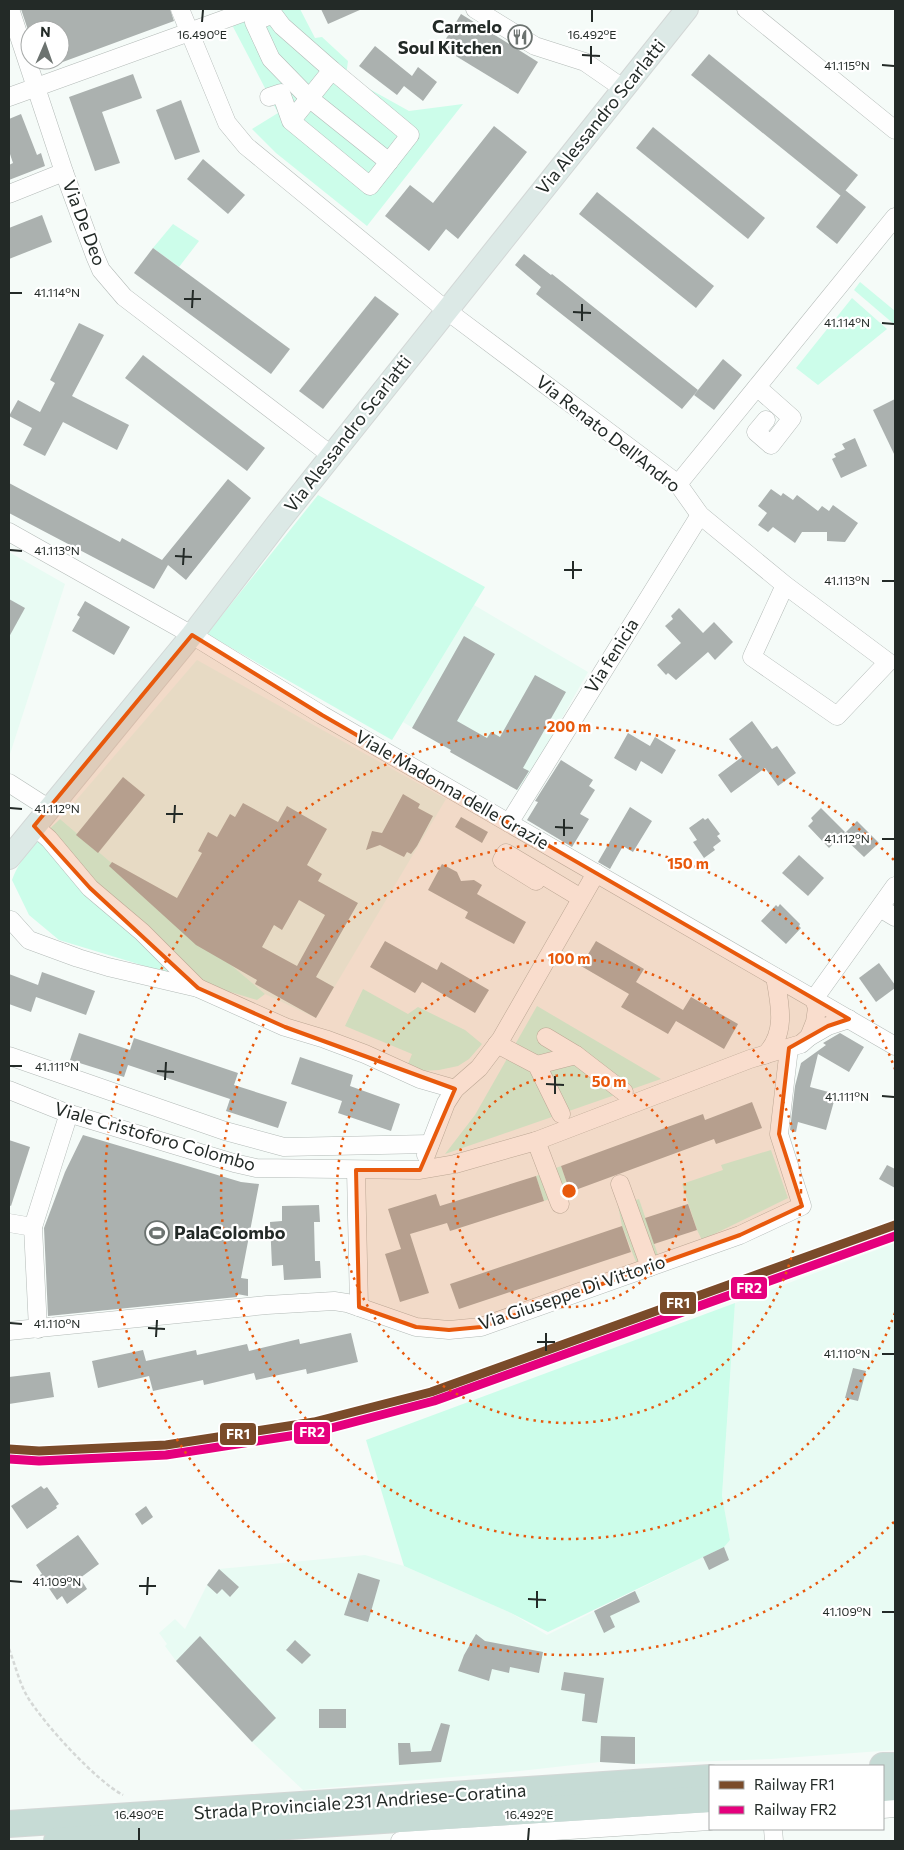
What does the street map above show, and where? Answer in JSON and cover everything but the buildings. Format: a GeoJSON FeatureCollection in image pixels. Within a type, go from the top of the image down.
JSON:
{"type":"FeatureCollection","features":[{"type":"Feature","properties":{"kind":"highway","name":"Strada Provinciale 231 Andriese-Coratina"},"geometry":{"type":"LineString","coordinates":[[9,1824],[709,1778]]}},
{"type":"Feature","properties":{"kind":"highway","name":"Strada Provinciale 231 Andriese-Coratina"},"geometry":{"type":"LineString","coordinates":[[57,1841],[709,1799]]}},
{"type":"Feature","properties":{"kind":"main road","name":"Via Alessandro Scarlatti"},"geometry":{"type":"LineString","coordinates":[[9,858],[192,634],[331,455],[687,9]]}},
{"type":"Feature","properties":{"kind":"street","name":"Via De Deo"},"geometry":{"type":"LineString","coordinates":[[10,9],[15,46],[36,87],[64,172],[101,270],[124,297],[331,455]]}},
{"type":"Feature","properties":{"kind":"street","name":"Via Renato Dell'Andro"},"geometry":{"type":"LineString","coordinates":[[180,9],[227,123],[246,146],[446,310],[678,484],[700,516],[785,585],[892,661]]}},
{"type":"Feature","properties":{"kind":"street"},"geometry":{"type":"LineString","coordinates":[[9,96],[253,9]]}},
{"type":"Feature","properties":{"kind":"street"},"geometry":{"type":"LineString","coordinates":[[474,9],[535,46],[584,62],[624,89]]}},
{"type":"Feature","properties":{"kind":"street"},"geometry":{"type":"LineString","coordinates":[[746,9],[895,130]]}},
{"type":"Feature","properties":{"kind":"street"},"geometry":{"type":"LineString","coordinates":[[269,97],[281,93],[290,120],[370,186],[389,162],[410,135],[282,26],[273,14],[254,22],[271,59],[310,98],[389,162]]}},
{"type":"Feature","properties":{"kind":"street"},"geometry":{"type":"LineString","coordinates":[[290,120],[332,70]]}},
{"type":"Feature","properties":{"kind":"street"},"geometry":{"type":"LineString","coordinates":[[9,194],[64,172]]}},
{"type":"Feature","properties":{"kind":"street"},"geometry":{"type":"LineString","coordinates":[[678,484],[895,217]]}},
{"type":"Feature","properties":{"kind":"street"},"geometry":{"type":"LineString","coordinates":[[757,387],[792,418],[770,445],[756,432],[766,420]]}},
{"type":"Feature","properties":{"kind":"street","name":"Via fenicia"},"geometry":{"type":"LineString","coordinates":[[509,823],[700,516]]}},
{"type":"Feature","properties":{"kind":"street","name":"Viale Madonna delle Grazie"},"geometry":{"type":"LineString","coordinates":[[9,532],[170,624],[192,634],[322,715],[895,1046]]}},
{"type":"Feature","properties":{"kind":"street"},"geometry":{"type":"LineString","coordinates":[[785,585],[752,658],[836,716],[892,661]]}},
{"type":"Feature","properties":{"kind":"street"},"geometry":{"type":"LineString","coordinates":[[9,783],[48,808]]}},
{"type":"Feature","properties":{"kind":"street"},"geometry":{"type":"LineString","coordinates":[[34,826],[50,839],[90,888],[142,932],[198,988]]}},
{"type":"Feature","properties":{"kind":"street"},"geometry":{"type":"LineString","coordinates":[[420,1170],[446,1103],[455,1088],[479,1068],[497,1044],[571,913],[596,873]]}},
{"type":"Feature","properties":{"kind":"street"},"geometry":{"type":"LineString","coordinates":[[540,874],[581,898]]}},
{"type":"Feature","properties":{"kind":"street"},"geometry":{"type":"LineString","coordinates":[[812,998],[895,886]]}},
{"type":"Feature","properties":{"kind":"street"},"geometry":{"type":"LineString","coordinates":[[880,908],[895,917]]}},
{"type":"Feature","properties":{"kind":"street"},"geometry":{"type":"LineString","coordinates":[[10,918],[29,940],[108,967],[198,988],[285,1027],[365,1054],[420,1079],[455,1088]]}},
{"type":"Feature","properties":{"kind":"street"},"geometry":{"type":"LineString","coordinates":[[775,976],[781,1021]]}},
{"type":"Feature","properties":{"kind":"street"},"geometry":{"type":"LineString","coordinates":[[765,1055],[776,1042],[784,1012],[790,1003],[800,998],[812,998]]}},
{"type":"Feature","properties":{"kind":"street"},"geometry":{"type":"LineString","coordinates":[[808,1037],[815,1022],[817,1008],[812,998]]}},
{"type":"Feature","properties":{"kind":"street","name":"Viale Cristoforo Colombo"},"geometry":{"type":"LineString","coordinates":[[9,1090],[68,1113],[256,1168],[420,1170],[455,1164],[536,1141],[765,1055],[801,1044],[808,1037],[828,1026],[849,1019]]}},
{"type":"Feature","properties":{"kind":"street"},"geometry":{"type":"LineString","coordinates":[[546,1037],[576,1055],[624,1092]]}},
{"type":"Feature","properties":{"kind":"street"},"geometry":{"type":"LineString","coordinates":[[497,1044],[537,1065],[561,1114]]}},
{"type":"Feature","properties":{"kind":"street","name":"Via Giuseppe Di Vittorio"},"geometry":{"type":"LineString","coordinates":[[9,1331],[267,1305],[334,1301],[359,1306],[416,1327],[449,1330],[467,1329],[481,1326],[740,1235],[802,1206],[779,1134],[790,1048]]}},
{"type":"Feature","properties":{"kind":"street"},"geometry":{"type":"LineString","coordinates":[[537,1065],[576,1055]]}},
{"type":"Feature","properties":{"kind":"street"},"geometry":{"type":"LineString","coordinates":[[9,1056],[225,1131],[284,1147],[430,1144]]}},
{"type":"Feature","properties":{"kind":"street"},"geometry":{"type":"LineString","coordinates":[[38,1329],[33,1227],[68,1113]]}},
{"type":"Feature","properties":{"kind":"street"},"geometry":{"type":"LineString","coordinates":[[536,1141],[560,1204]]}},
{"type":"Feature","properties":{"kind":"street"},"geometry":{"type":"LineString","coordinates":[[356,1170],[359,1306]]}},
{"type":"Feature","properties":{"kind":"street"},"geometry":{"type":"LineString","coordinates":[[620,1184],[650,1267]]}},
{"type":"Feature","properties":{"kind":"street"},"geometry":{"type":"LineString","coordinates":[[9,1223],[33,1227]]}},
{"type":"Feature","properties":{"kind":"street"},"geometry":{"type":"LineString","coordinates":[[400,1841],[709,1821]]}},
{"type":"Feature","properties":{"kind":"path"},"geometry":{"type":"LineString","coordinates":[[9,1649],[27,1695],[57,1735],[110,1788],[129,1798]]}},
{"type":"Feature","properties":{"kind":"highlighted area"},"geometry":{"type":"Polygon","coordinates":[[[192,635],[322,715],[849,1019],[828,1026],[789,1048],[779,1134],[802,1206],[740,1235],[481,1327],[449,1330],[416,1327],[359,1307],[356,1170],[420,1170],[455,1089],[285,1027],[198,988],[90,888],[34,826],[192,635]]]}},
{"type":"Feature","properties":{"kind":"shaded area"},"geometry":{"type":"Polygon","coordinates":[[[9,552],[65,584],[9,757],[9,552]]]}},
{"type":"Feature","properties":{"kind":"shaded area"},"geometry":{"type":"Polygon","coordinates":[[[474,605],[588,672],[520,792],[403,722],[474,605]]]}},
{"type":"Feature","properties":{"kind":"shaded area"},"geometry":{"type":"Polygon","coordinates":[[[197,660],[446,799],[316,1018],[265,994],[60,819],[197,660]]]}},
{"type":"Feature","properties":{"kind":"shaded area"},"geometry":{"type":"Polygon","coordinates":[[[895,1243],[895,1750],[771,1759],[635,1764],[600,1762],[303,1790],[252,1742],[176,1661],[165,1646],[167,1644],[159,1633],[175,1619],[185,1629],[207,1585],[219,1569],[365,1555],[404,1566],[511,1613],[547,1635],[703,1557],[730,1540],[722,1497],[735,1303],[895,1243]]]}},
{"type":"Feature","properties":{"kind":"green space"},"geometry":{"type":"Polygon","coordinates":[[[267,9],[300,9],[315,38],[322,37],[348,61],[346,76],[409,111],[463,104],[367,226],[276,153],[252,129],[278,113],[231,23],[267,9]]]}},
{"type":"Feature","properties":{"kind":"green space"},"geometry":{"type":"Polygon","coordinates":[[[173,224],[199,241],[179,267],[153,248],[173,224]]]}},
{"type":"Feature","properties":{"kind":"green space"},"geometry":{"type":"Polygon","coordinates":[[[860,282],[895,311],[895,325],[854,290],[860,282]]]}},
{"type":"Feature","properties":{"kind":"green space"},"geometry":{"type":"Polygon","coordinates":[[[852,298],[887,329],[818,385],[796,368],[852,298]]]}},
{"type":"Feature","properties":{"kind":"green space"},"geometry":{"type":"Polygon","coordinates":[[[318,495],[485,587],[392,740],[207,634],[318,495]]]}},
{"type":"Feature","properties":{"kind":"green space"},"geometry":{"type":"Polygon","coordinates":[[[60,819],[265,994],[257,1000],[59,940],[29,915],[12,880],[26,854],[60,819]]]}},
{"type":"Feature","properties":{"kind":"green space"},"geometry":{"type":"Polygon","coordinates":[[[363,989],[408,1014],[418,1007],[465,1030],[482,1044],[469,1059],[458,1066],[421,1071],[408,1064],[412,1054],[345,1026],[363,989]]]}},
{"type":"Feature","properties":{"kind":"green space"},"geometry":{"type":"Polygon","coordinates":[[[537,1006],[661,1079],[445,1154],[475,1115],[537,1006]]]}},
{"type":"Feature","properties":{"kind":"green space"},"geometry":{"type":"Polygon","coordinates":[[[771,1150],[788,1198],[702,1240],[682,1184],[723,1170],[721,1165],[771,1150]]]}},
{"type":"Feature","properties":{"kind":"green space"},"geometry":{"type":"Polygon","coordinates":[[[561,1166],[570,1192],[544,1201],[536,1176],[561,1166]]]}},
{"type":"Feature","properties":{"kind":"green space"},"geometry":{"type":"Polygon","coordinates":[[[639,1199],[658,1255],[636,1262],[622,1226],[618,1205],[639,1199]]]}},
{"type":"Feature","properties":{"kind":"green space"},"geometry":{"type":"Polygon","coordinates":[[[735,1303],[722,1496],[730,1540],[724,1547],[548,1632],[511,1613],[404,1566],[366,1440],[735,1303]]]}},
{"type":"Feature","properties":{"kind":"rail line","name":"FR1"},"geometry":{"type":"LineString","coordinates":[[9,1449],[39,1451],[166,1445],[314,1422],[431,1392],[895,1225]]}},
{"type":"Feature","properties":{"kind":"rail line","name":"FR2"},"geometry":{"type":"LineString","coordinates":[[9,1459],[39,1461],[166,1455],[316,1432],[434,1401],[895,1236]]}},
{"type":"Feature","properties":{"kind":"place","name":"Carmelo Soul Kitchen"},"geometry":{"type":"Point","coordinates":[520,37]}},
{"type":"Feature","properties":{"kind":"place","name":"PalaColombo"},"geometry":{"type":"Point","coordinates":[157,1233]}}]}
